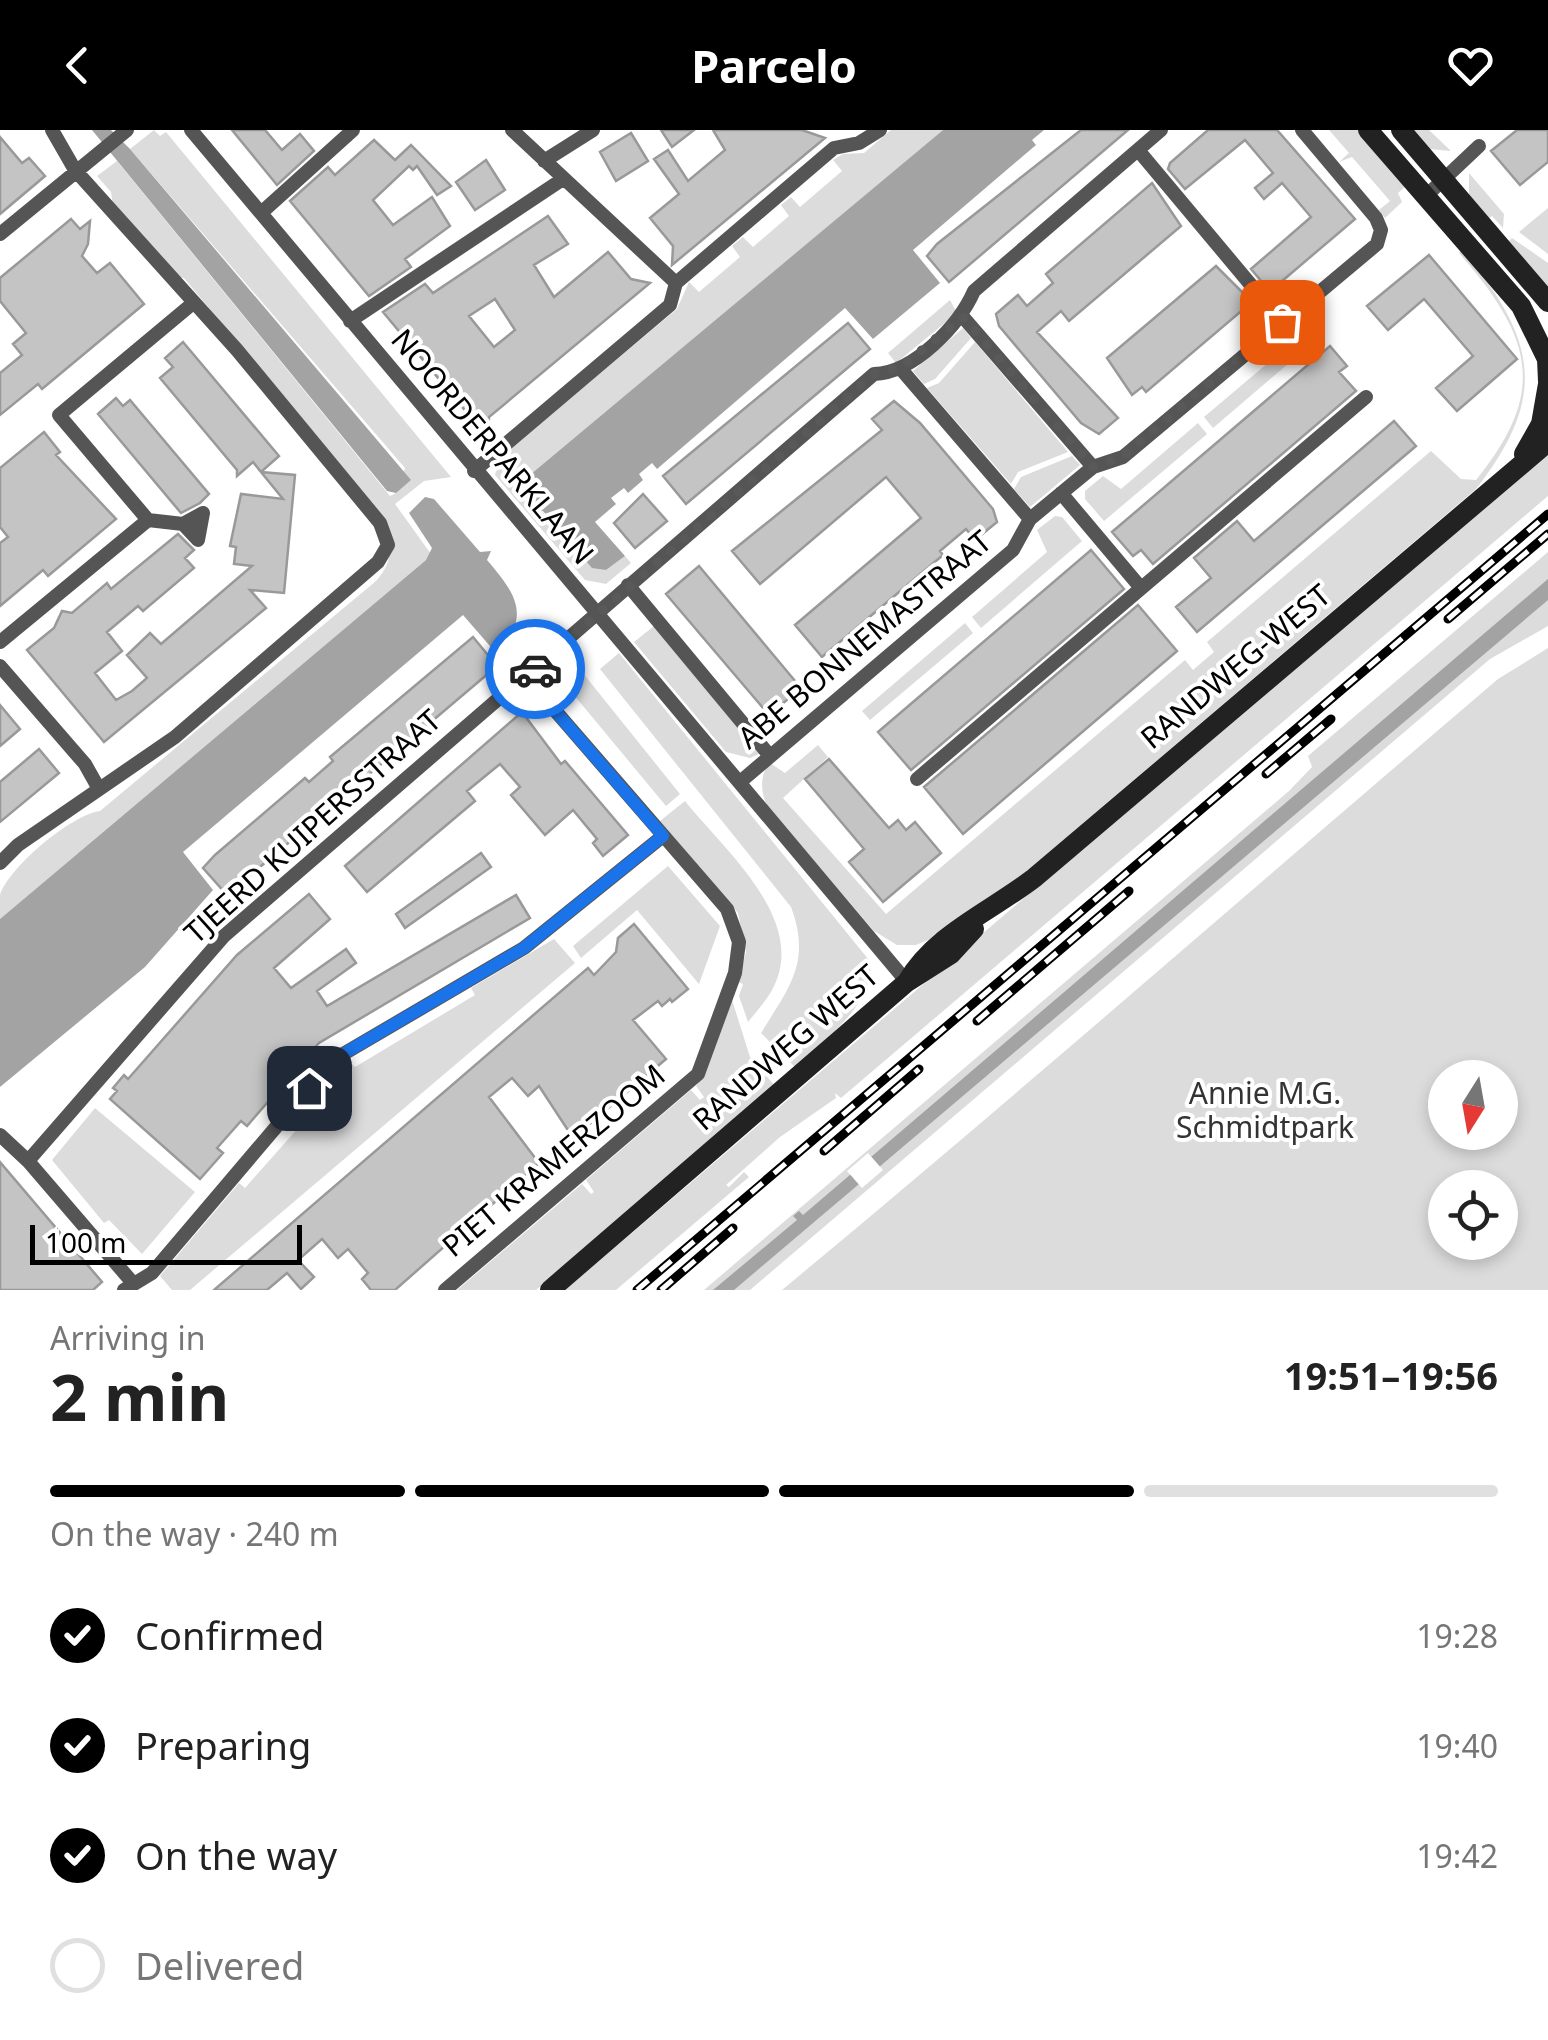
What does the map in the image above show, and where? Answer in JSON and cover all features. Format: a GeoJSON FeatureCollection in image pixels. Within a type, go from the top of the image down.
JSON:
{"type":"FeatureCollection","features":[{"type":"Feature","properties":{"kind":"main road","name":"RANDWEG-WEST"},"geometry":{"type":"LineString","coordinates":[[1368,130],[1521,306],[1547,358],[1548,383],[1541,424],[1518,464]]}},
{"type":"Feature","properties":{"kind":"main road"},"geometry":{"type":"LineString","coordinates":[[1401,130],[1548,302]]}},
{"type":"Feature","properties":{"kind":"main road","name":"RANDWEG-WEST"},"geometry":{"type":"LineString","coordinates":[[990,912],[1548,442]]}},
{"type":"Feature","properties":{"kind":"main road","name":"RANDWEG WEST"},"geometry":{"type":"LineString","coordinates":[[550,1290],[907,982],[951,954],[990,912]]}},
{"type":"Feature","properties":{"kind":"street"},"geometry":{"type":"LineString","coordinates":[[0,863],[175,737],[378,562],[388,545],[380,523],[237,350],[76,170],[52,130]]}},
{"type":"Feature","properties":{"kind":"street"},"geometry":{"type":"LineString","coordinates":[[0,234],[128,130]]}},
{"type":"Feature","properties":{"kind":"street"},"geometry":{"type":"LineString","coordinates":[[260,213],[352,130]]}},
{"type":"Feature","properties":{"kind":"street"},"geometry":{"type":"LineString","coordinates":[[512,130],[676,283]]}},
{"type":"Feature","properties":{"kind":"street"},"geometry":{"type":"LineString","coordinates":[[544,161],[593,130]]}},
{"type":"Feature","properties":{"kind":"street"},"geometry":{"type":"LineString","coordinates":[[474,471],[670,305],[676,283],[834,148],[842,136],[859,143],[880,130]]}},
{"type":"Feature","properties":{"kind":"street","name":"TJEERD KUIPERSSTRAAT"},"geometry":{"type":"LineString","coordinates":[[28,1161],[224,936],[874,374],[900,368],[963,317],[974,291],[1161,130]]}},
{"type":"Feature","properties":{"kind":"street","name":"ABE BONNEMASTRAAT"},"geometry":{"type":"LineString","coordinates":[[740,782],[1013,550],[1030,519],[1093,467],[1122,457],[1377,244],[1381,230],[1376,218],[1302,130]]}},
{"type":"Feature","properties":{"kind":"street","name":"NOORDERPARKLAAN"},"geometry":{"type":"LineString","coordinates":[[195,131],[474,471],[598,612],[907,982]]}},
{"type":"Feature","properties":{"kind":"street"},"geometry":{"type":"LineString","coordinates":[[1426,196],[1479,146]]}},
{"type":"Feature","properties":{"kind":"street"},"geometry":{"type":"LineString","coordinates":[[1138,150],[1282,322]]}},
{"type":"Feature","properties":{"kind":"street"},"geometry":{"type":"LineString","coordinates":[[350,321],[563,179]]}},
{"type":"Feature","properties":{"kind":"street"},"geometry":{"type":"LineString","coordinates":[[183,524],[148,520],[59,414],[192,304]]}},
{"type":"Feature","properties":{"kind":"street"},"geometry":{"type":"LineString","coordinates":[[963,317],[1093,467]]}},
{"type":"Feature","properties":{"kind":"street"},"geometry":{"type":"LineString","coordinates":[[900,368],[1030,519]]}},
{"type":"Feature","properties":{"kind":"street"},"geometry":{"type":"LineString","coordinates":[[917,779],[1366,397]]}},
{"type":"Feature","properties":{"kind":"street"},"geometry":{"type":"LineString","coordinates":[[1061,493],[1141,588]]}},
{"type":"Feature","properties":{"kind":"street"},"geometry":{"type":"LineString","coordinates":[[0,642],[148,520]]}},
{"type":"Feature","properties":{"kind":"street"},"geometry":{"type":"LineString","coordinates":[[628,585],[770,756]]}},
{"type":"Feature","properties":{"kind":"street"},"geometry":{"type":"LineString","coordinates":[[0,666],[85,764],[98,789]]}},
{"type":"Feature","properties":{"kind":"street","name":"PIET KRAMERZOOM"},"geometry":{"type":"LineString","coordinates":[[445,1290],[698,1074],[735,973],[739,942],[727,909],[526,677]]}},
{"type":"Feature","properties":{"kind":"street"},"geometry":{"type":"LineString","coordinates":[[0,1135],[28,1161],[128,1286],[152,1274],[333,1060],[538,939],[663,836]]}},
{"type":"Feature","properties":{"kind":"green space"},"geometry":{"type":"Polygon","coordinates":[[[154,130],[160,136],[166,132],[451,477],[424,481],[395,504],[431,554],[426,560],[0,919],[0,895],[28,857],[73,822],[100,811],[376,581],[389,556],[379,513],[184,278],[171,275],[114,212],[111,192],[97,176],[117,161],[390,496],[396,493],[405,468],[130,149],[154,130]]]}},
{"type":"Feature","properties":{"kind":"green space"},"geometry":{"type":"Polygon","coordinates":[[[891,130],[943,130],[525,480],[548,520],[580,556],[606,570],[625,556],[631,563],[606,584],[585,580],[495,475],[499,458],[677,309],[689,282],[699,292],[740,257],[732,246],[743,237],[753,247],[789,216],[781,205],[791,197],[800,207],[842,171],[833,160],[843,154],[864,153],[891,130]]]}},
{"type":"Feature","properties":{"kind":"green space"},"geometry":{"type":"Polygon","coordinates":[[[1329,130],[1359,130],[1407,185],[1398,193],[1402,202],[1385,218],[1379,210],[1390,201],[1352,157],[1339,162],[1349,153],[1329,130]]]}},
{"type":"Feature","properties":{"kind":"green space"},"geometry":{"type":"Polygon","coordinates":[[[1407,130],[1429,130],[1451,151],[1429,149],[1407,130]]]}},
{"type":"Feature","properties":{"kind":"green space"},"geometry":{"type":"Polygon","coordinates":[[[1469,173],[1504,214],[1503,228],[1492,216],[1484,222],[1469,198],[1469,173]]]}},
{"type":"Feature","properties":{"kind":"green space"},"geometry":{"type":"Polygon","coordinates":[[[1548,208],[1548,254],[1519,232],[1548,208]]]}},
{"type":"Feature","properties":{"kind":"green space"},"geometry":{"type":"Polygon","coordinates":[[[1512,238],[1548,263],[1548,296],[1509,241],[1512,238]]]}},
{"type":"Feature","properties":{"kind":"green space"},"geometry":{"type":"Polygon","coordinates":[[[1462,250],[1506,312],[1519,341],[1524,369],[1523,397],[1515,426],[1476,489],[1016,880],[933,938],[916,945],[897,945],[874,931],[767,806],[762,784],[770,763],[785,773],[818,745],[828,757],[783,798],[886,914],[1185,660],[1193,670],[1214,652],[1207,642],[1431,451],[1461,479],[1476,480],[1514,419],[1522,391],[1522,365],[1516,339],[1503,312],[1459,253],[1462,250]]]}},
{"type":"Feature","properties":{"kind":"green space"},"geometry":{"type":"Polygon","coordinates":[[[950,300],[957,313],[896,363],[888,353],[950,300]]]}},
{"type":"Feature","properties":{"kind":"green space"},"geometry":{"type":"Polygon","coordinates":[[[963,328],[971,338],[935,379],[924,384],[913,371],[963,328]]]}},
{"type":"Feature","properties":{"kind":"green space"},"geometry":{"type":"Polygon","coordinates":[[[1307,330],[1316,340],[1213,428],[1204,417],[1307,330]]]}},
{"type":"Feature","properties":{"kind":"green space"},"geometry":{"type":"Polygon","coordinates":[[[975,342],[1068,452],[1018,472],[1011,484],[927,388],[939,383],[975,342]]]}},
{"type":"Feature","properties":{"kind":"green space"},"geometry":{"type":"Polygon","coordinates":[[[1198,423],[1207,434],[1104,521],[1085,499],[1085,491],[1103,476],[1121,489],[1198,423]]]}},
{"type":"Feature","properties":{"kind":"green space"},"geometry":{"type":"Polygon","coordinates":[[[1548,451],[1548,496],[841,1098],[835,1093],[836,1098],[780,1137],[726,1185],[729,1187],[744,1172],[749,1177],[616,1290],[565,1290],[1548,451]]]}},
{"type":"Feature","properties":{"kind":"green space"},"geometry":{"type":"Polygon","coordinates":[[[1072,456],[1080,465],[1030,507],[1014,489],[1021,477],[1072,456]]]}},
{"type":"Feature","properties":{"kind":"green space"},"geometry":{"type":"Polygon","coordinates":[[[1055,516],[1062,517],[1082,541],[981,628],[972,617],[1047,552],[1037,530],[1055,516]]]}},
{"type":"Feature","properties":{"kind":"green space"},"geometry":{"type":"Polygon","coordinates":[[[1548,552],[1548,626],[1490,659],[750,1290],[704,1290],[1289,791],[1312,767],[1308,756],[1548,552]]]}},
{"type":"Feature","properties":{"kind":"green space"},"geometry":{"type":"Polygon","coordinates":[[[965,623],[973,633],[870,720],[862,711],[965,623]]]}},
{"type":"Feature","properties":{"kind":"green space"},"geometry":{"type":"Polygon","coordinates":[[[654,626],[761,753],[750,758],[726,752],[634,642],[654,626]]]}},
{"type":"Feature","properties":{"kind":"green space","name":"Annie M.G. Schmidtpark"},"geometry":{"type":"Polygon","coordinates":[[[1548,648],[1548,1290],[782,1290],[1498,679],[1548,648]]]}},
{"type":"Feature","properties":{"kind":"green space"},"geometry":{"type":"Polygon","coordinates":[[[619,653],[869,960],[866,990],[857,1005],[796,1068],[761,1033],[788,989],[798,960],[797,927],[791,907],[600,669],[619,653]]]}},
{"type":"Feature","properties":{"kind":"green space"},"geometry":{"type":"Polygon","coordinates":[[[570,657],[680,794],[666,806],[554,671],[570,657]]]}},
{"type":"Feature","properties":{"kind":"green space"},"geometry":{"type":"Polygon","coordinates":[[[685,801],[757,888],[780,938],[781,964],[772,990],[748,1022],[739,996],[743,984],[738,982],[746,952],[738,913],[660,821],[685,801]]]}},
{"type":"Feature","properties":{"kind":"green space"},"geometry":{"type":"Polygon","coordinates":[[[668,866],[720,926],[699,984],[637,910],[581,958],[573,946],[668,866]]]}},
{"type":"Feature","properties":{"kind":"green space"},"geometry":{"type":"Polygon","coordinates":[[[554,939],[575,963],[190,1290],[172,1290],[160,1276],[239,1183],[245,1188],[338,1083],[332,1076],[349,1061],[355,1067],[475,995],[471,988],[554,939]]]}},
{"type":"Feature","properties":{"kind":"green space"},"geometry":{"type":"Polygon","coordinates":[[[732,1000],[750,1057],[775,1086],[536,1290],[457,1290],[582,1184],[591,1194],[594,1192],[586,1180],[691,1090],[700,1100],[704,1097],[696,1086],[706,1073],[732,1000]]]}},
{"type":"Feature","properties":{"kind":"green space"},"geometry":{"type":"Polygon","coordinates":[[[95,1108],[195,1192],[142,1254],[109,1220],[104,1223],[52,1160],[95,1108]]]}},
{"type":"Feature","properties":{"kind":"shaded area"},"geometry":{"type":"Polygon","coordinates":[[[92,130],[111,130],[130,149],[411,480],[396,493],[387,491],[92,130]]]}},
{"type":"Feature","properties":{"kind":"shaded area"},"geometry":{"type":"Polygon","coordinates":[[[943,130],[1044,130],[1032,140],[1036,145],[913,250],[940,283],[873,339],[845,308],[657,469],[652,463],[639,474],[643,480],[628,493],[624,488],[611,498],[616,504],[595,522],[625,556],[606,570],[592,568],[543,511],[536,510],[537,504],[523,488],[524,480],[943,130]]]}},
{"type":"Feature","properties":{"kind":"shaded area"},"geometry":{"type":"Polygon","coordinates":[[[425,497],[434,499],[480,552],[491,551],[487,560],[516,605],[514,628],[507,640],[496,653],[463,615],[183,852],[213,890],[145,967],[0,1087],[0,919],[426,560],[432,548],[409,513],[425,497]]]}},
{"type":"Feature","properties":{"kind":"shaded area"},"geometry":{"type":"Polygon","coordinates":[[[1548,579],[1548,600],[734,1290],[713,1290],[797,1220],[793,1216],[799,1211],[803,1215],[1548,579]]]}},
{"type":"Feature","properties":{"kind":"pier"},"geometry":{"type":"Polygon","coordinates":[[[868,1153],[883,1170],[862,1188],[847,1171],[868,1153]]]}},
{"type":"Feature","properties":{"kind":"building"},"geometry":{"type":"Polygon","coordinates":[[[232,130],[265,130],[282,150],[300,134],[314,151],[277,185],[232,130]]]}},
{"type":"Feature","properties":{"kind":"building"},"geometry":{"type":"Polygon","coordinates":[[[661,130],[694,130],[672,147],[661,130]]]}},
{"type":"Feature","properties":{"kind":"building"},"geometry":{"type":"Polygon","coordinates":[[[713,130],[802,130],[825,138],[672,265],[673,246],[650,218],[679,194],[654,159],[668,150],[688,181],[725,150],[713,130]]]}},
{"type":"Feature","properties":{"kind":"building"},"geometry":{"type":"Polygon","coordinates":[[[1081,130],[1128,130],[949,282],[927,256],[937,244],[1081,130]]]}},
{"type":"Feature","properties":{"kind":"building"},"geometry":{"type":"Polygon","coordinates":[[[1208,130],[1277,130],[1355,219],[1268,289],[1251,269],[1311,217],[1282,183],[1264,199],[1255,188],[1273,173],[1245,140],[1185,189],[1168,169],[1170,163],[1208,130]]]}},
{"type":"Feature","properties":{"kind":"building"},"geometry":{"type":"Polygon","coordinates":[[[1517,130],[1548,130],[1548,162],[1520,185],[1491,151],[1517,130]]]}},
{"type":"Feature","properties":{"kind":"building"},"geometry":{"type":"Polygon","coordinates":[[[631,133],[648,161],[616,181],[600,152],[631,133]]]}},
{"type":"Feature","properties":{"kind":"building"},"geometry":{"type":"Polygon","coordinates":[[[0,137],[22,163],[29,158],[45,176],[0,214],[0,137]]]}},
{"type":"Feature","properties":{"kind":"building"},"geometry":{"type":"Polygon","coordinates":[[[374,140],[395,160],[411,145],[451,186],[437,195],[417,166],[413,170],[409,166],[373,200],[393,225],[432,197],[450,226],[405,259],[411,267],[369,296],[290,201],[328,167],[335,175],[374,140]]]}},
{"type":"Feature","properties":{"kind":"building"},"geometry":{"type":"Polygon","coordinates":[[[486,160],[505,190],[475,210],[456,182],[486,160]]]}},
{"type":"Feature","properties":{"kind":"building"},"geometry":{"type":"Polygon","coordinates":[[[1152,183],[1181,226],[1069,321],[1061,311],[1037,332],[1118,418],[1099,434],[1081,423],[999,326],[996,314],[1018,295],[1027,306],[1053,283],[1046,274],[1152,183]]]}},
{"type":"Feature","properties":{"kind":"building"},"geometry":{"type":"Polygon","coordinates":[[[548,216],[568,244],[534,265],[554,297],[608,252],[631,279],[650,283],[489,417],[488,438],[383,312],[425,284],[433,293],[548,216]],[[495,299],[469,316],[494,347],[515,330],[495,299]]]}},
{"type":"Feature","properties":{"kind":"building"},"geometry":{"type":"Polygon","coordinates":[[[71,219],[80,229],[90,221],[88,244],[82,256],[97,273],[110,263],[144,304],[42,389],[38,384],[0,415],[0,373],[22,355],[13,344],[26,333],[0,301],[0,278],[71,219]]]}},
{"type":"Feature","properties":{"kind":"building"},"geometry":{"type":"Polygon","coordinates":[[[1429,255],[1517,359],[1457,411],[1436,388],[1473,356],[1424,299],[1388,330],[1367,306],[1429,255]]]}},
{"type":"Feature","properties":{"kind":"building"},"geometry":{"type":"Polygon","coordinates":[[[1216,266],[1252,302],[1146,392],[1142,387],[1132,395],[1107,358],[1216,266]]]}},
{"type":"Feature","properties":{"kind":"building"},"geometry":{"type":"Polygon","coordinates":[[[848,323],[870,349],[686,504],[663,476],[848,323]]]}},
{"type":"Feature","properties":{"kind":"building"},"geometry":{"type":"Polygon","coordinates":[[[183,342],[279,456],[261,472],[253,462],[237,476],[237,470],[160,378],[173,367],[165,358],[183,342]]]}},
{"type":"Feature","properties":{"kind":"building"},"geometry":{"type":"Polygon","coordinates":[[[1330,346],[1347,366],[1339,372],[1356,391],[1153,564],[1141,550],[1133,556],[1112,532],[1330,346]]]}},
{"type":"Feature","properties":{"kind":"building"},"geometry":{"type":"Polygon","coordinates":[[[116,398],[123,406],[130,400],[209,494],[200,503],[181,513],[98,414],[116,398]]]}},
{"type":"Feature","properties":{"kind":"building"},"geometry":{"type":"Polygon","coordinates":[[[894,401],[920,423],[993,509],[997,522],[975,540],[966,529],[940,551],[943,555],[822,657],[795,625],[921,518],[886,477],[760,584],[732,551],[882,430],[872,419],[894,401]]]}},
{"type":"Feature","properties":{"kind":"building"},"geometry":{"type":"Polygon","coordinates":[[[1394,421],[1416,446],[1197,632],[1176,607],[1211,578],[1194,558],[1237,521],[1254,541],[1394,421]]]}},
{"type":"Feature","properties":{"kind":"building"},"geometry":{"type":"Polygon","coordinates":[[[44,432],[60,452],[56,455],[116,519],[48,576],[43,570],[0,606],[0,543],[8,537],[0,527],[0,468],[44,432]]]}},
{"type":"Feature","properties":{"kind":"building"},"geometry":{"type":"Polygon","coordinates":[[[261,472],[295,475],[284,593],[250,590],[266,608],[104,742],[27,650],[54,628],[62,611],[72,613],[107,583],[111,589],[178,534],[194,550],[185,558],[194,568],[143,611],[138,606],[107,632],[122,651],[95,673],[116,700],[132,691],[147,678],[127,655],[150,633],[161,644],[252,566],[234,564],[236,547],[230,546],[241,494],[283,499],[261,472]]]}},
{"type":"Feature","properties":{"kind":"building"},"geometry":{"type":"Polygon","coordinates":[[[643,494],[667,521],[635,548],[614,523],[643,494]]]}},
{"type":"Feature","properties":{"kind":"building"},"geometry":{"type":"Polygon","coordinates":[[[1091,550],[1124,589],[911,770],[878,732],[1091,550]]]}},
{"type":"Feature","properties":{"kind":"building"},"geometry":{"type":"Polygon","coordinates":[[[699,566],[801,688],[769,715],[666,594],[699,566]]]}},
{"type":"Feature","properties":{"kind":"building"},"geometry":{"type":"Polygon","coordinates":[[[1138,605],[1177,651],[963,834],[924,787],[1138,605]]]}},
{"type":"Feature","properties":{"kind":"building"},"geometry":{"type":"Polygon","coordinates":[[[473,637],[497,666],[227,895],[203,868],[215,855],[305,778],[309,782],[333,761],[330,757],[473,637]]]}},
{"type":"Feature","properties":{"kind":"building"},"geometry":{"type":"Polygon","coordinates":[[[0,705],[20,729],[0,746],[0,705]]]}},
{"type":"Feature","properties":{"kind":"building"},"geometry":{"type":"Polygon","coordinates":[[[522,712],[561,764],[565,761],[628,835],[603,856],[593,843],[597,839],[573,810],[545,835],[511,795],[520,787],[500,764],[467,791],[475,801],[367,892],[345,866],[522,712]]]}},
{"type":"Feature","properties":{"kind":"building"},"geometry":{"type":"Polygon","coordinates":[[[39,749],[59,773],[0,822],[0,782],[39,749]]]}},
{"type":"Feature","properties":{"kind":"building"},"geometry":{"type":"Polygon","coordinates":[[[829,759],[889,828],[898,820],[906,830],[915,822],[941,853],[883,902],[849,862],[864,849],[805,779],[829,759]]]}},
{"type":"Feature","properties":{"kind":"building"},"geometry":{"type":"Polygon","coordinates":[[[481,853],[491,867],[405,928],[396,914],[481,853]]]}},
{"type":"Feature","properties":{"kind":"building"},"geometry":{"type":"Polygon","coordinates":[[[309,894],[330,919],[274,968],[291,988],[346,949],[356,963],[317,991],[327,1006],[516,895],[530,918],[319,1043],[247,1126],[241,1121],[217,1148],[223,1153],[200,1179],[110,1099],[117,1091],[113,1088],[124,1075],[128,1079],[237,955],[309,894]]]}},
{"type":"Feature","properties":{"kind":"building"},"geometry":{"type":"Polygon","coordinates":[[[634,924],[688,989],[662,1006],[658,1001],[633,1020],[666,1059],[573,1138],[539,1086],[528,1096],[512,1078],[489,1097],[539,1163],[395,1290],[371,1290],[362,1279],[368,1273],[348,1249],[338,1258],[322,1239],[298,1260],[314,1277],[301,1289],[287,1273],[267,1290],[214,1290],[588,968],[594,975],[616,952],[618,938],[634,924]]]}},
{"type":"Feature","properties":{"kind":"building"},"geometry":{"type":"Polygon","coordinates":[[[0,1162],[102,1282],[93,1290],[0,1290],[0,1162]]]}},
{"type":"Feature","properties":{"kind":"railway"},"geometry":{"type":"LineString","coordinates":[[637,1290],[1548,514]]}},
{"type":"Feature","properties":{"kind":"railway"},"geometry":{"type":"LineString","coordinates":[[1448,619],[1548,534]]}},
{"type":"Feature","properties":{"kind":"railway"},"geometry":{"type":"LineString","coordinates":[[1266,774],[1331,719]]}},
{"type":"Feature","properties":{"kind":"railway"},"geometry":{"type":"LineString","coordinates":[[977,1021],[1129,891]]}},
{"type":"Feature","properties":{"kind":"railway"},"geometry":{"type":"LineString","coordinates":[[824,1151],[919,1069]]}},
{"type":"Feature","properties":{"kind":"railway"},"geometry":{"type":"LineString","coordinates":[[661,1290],[733,1228]]}},
{"type":"Feature","properties":{"kind":"way so far"},"geometry":{"type":"LineString","coordinates":[[535,669],[874,374],[900,368],[963,317],[1093,467],[1122,457],[1282,322]]}},
{"type":"Feature","properties":{"kind":"route"},"geometry":{"type":"LineString","coordinates":[[309,1088],[333,1060],[551,930],[663,836],[526,677],[535,669]]}}]}
